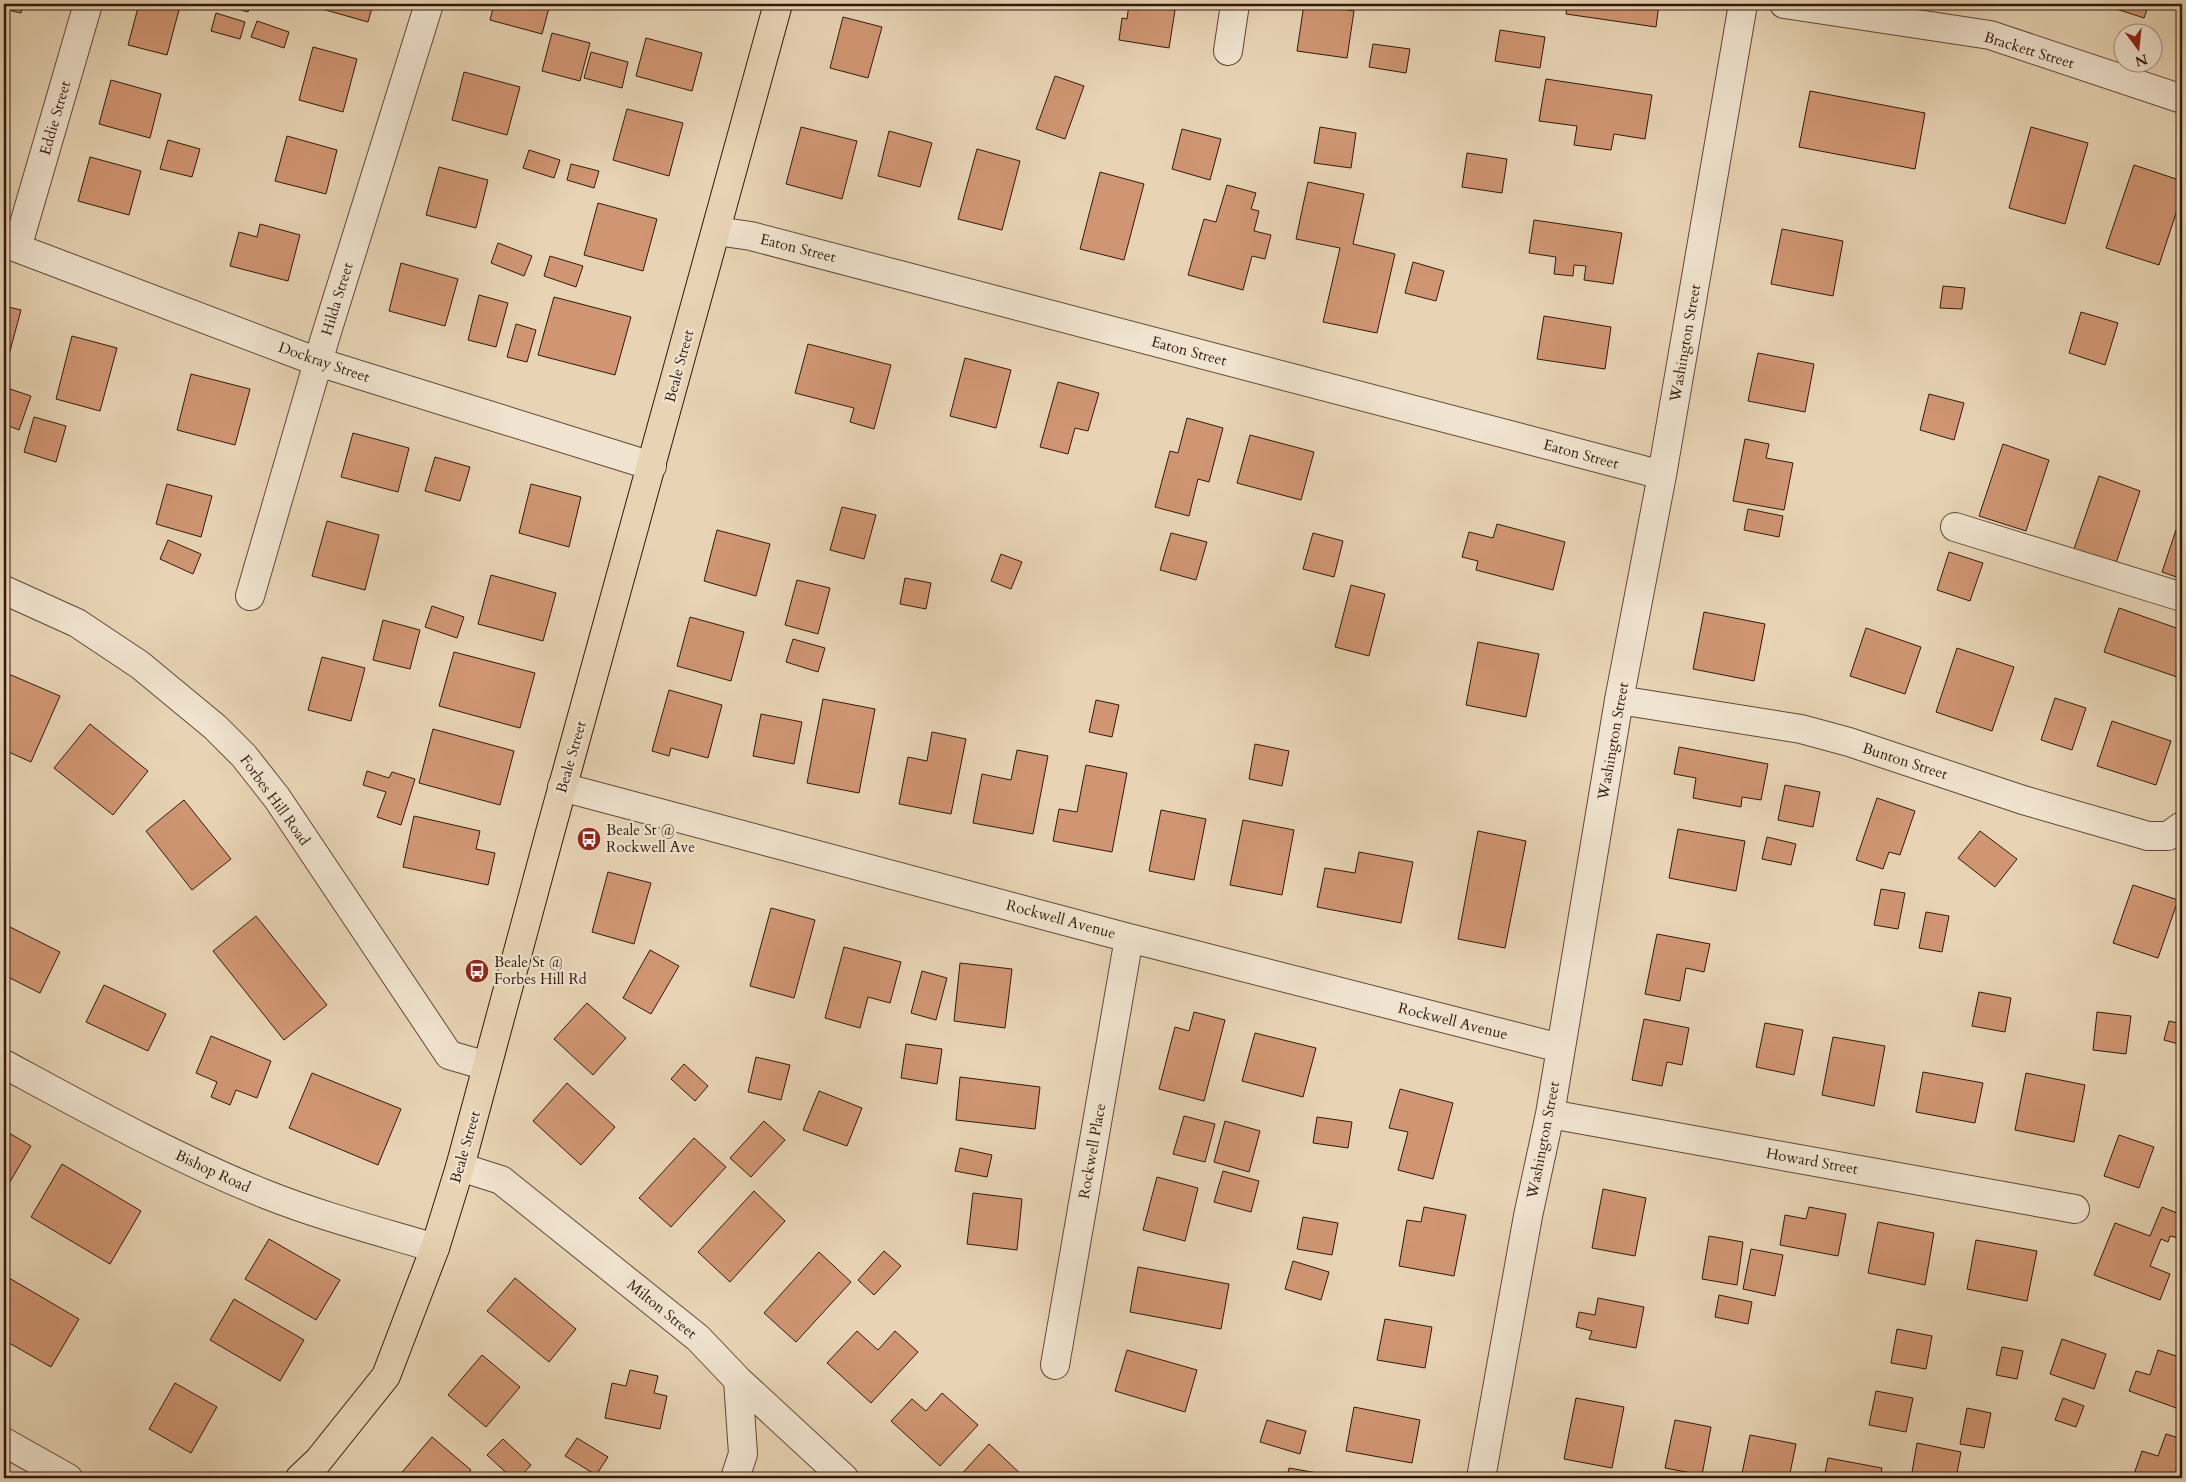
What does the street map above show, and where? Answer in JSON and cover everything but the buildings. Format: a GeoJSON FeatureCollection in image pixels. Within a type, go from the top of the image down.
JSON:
{"type":"FeatureCollection","features":[{"type":"Feature","properties":{"kind":"main road","name":"Beale Street"},"geometry":{"type":"LineString","coordinates":[[300,1478],[318,1461],[386,1376],[435,1248],[460,1167],[562,787],[778,4]]}},
{"type":"Feature","properties":{"kind":"street","name":"Eddie Street"},"geometry":{"type":"LineString","coordinates":[[22,232],[88,4]]}},
{"type":"Feature","properties":{"kind":"street","name":"Hilda Street"},"geometry":{"type":"LineString","coordinates":[[250,596],[318,362],[429,4]]}},
{"type":"Feature","properties":{"kind":"street"},"geometry":{"type":"LineString","coordinates":[[1228,52],[1235,4]]}},
{"type":"Feature","properties":{"kind":"street","name":"Washington Street"},"geometry":{"type":"LineString","coordinates":[[1481,1478],[1528,1216],[1550,1114],[1620,700],[1662,475],[1744,4]]}},
{"type":"Feature","properties":{"kind":"street","name":"Brackett Street"},"geometry":{"type":"LineString","coordinates":[[1784,4],[1990,35],[2182,99]]}},
{"type":"Feature","properties":{"kind":"street","name":"Dockray Street"},"geometry":{"type":"LineString","coordinates":[[22,232],[17,248],[318,362],[652,466]]}},
{"type":"Feature","properties":{"kind":"street","name":"Eaton Street"},"geometry":{"type":"LineString","coordinates":[[716,232],[751,236],[779,243],[1662,475]]}},
{"type":"Feature","properties":{"kind":"street"},"geometry":{"type":"LineString","coordinates":[[1954,527],[2182,597]]}},
{"type":"Feature","properties":{"kind":"street","name":"Forbes Hill Road"},"geometry":{"type":"LineString","coordinates":[[4,590],[77,624],[140,665],[208,721],[244,756],[277,798],[449,1055],[487,1066]]}},
{"type":"Feature","properties":{"kind":"street","name":"Bunton Street"},"geometry":{"type":"LineString","coordinates":[[1620,700],[1801,729],[1849,742],[2023,800],[2148,836],[2168,836],[2182,826]]}},
{"type":"Feature","properties":{"kind":"street","name":"Rockwell Avenue"},"geometry":{"type":"LineString","coordinates":[[562,787],[1129,938],[1560,1048]]}},
{"type":"Feature","properties":{"kind":"street","name":"Rockwell Place"},"geometry":{"type":"LineString","coordinates":[[1055,1365],[1129,938]]}},
{"type":"Feature","properties":{"kind":"street","name":"Bishop Road"},"geometry":{"type":"LineString","coordinates":[[4,1064],[202,1167],[266,1195],[350,1224],[435,1248]]}},
{"type":"Feature","properties":{"kind":"street","name":"Howard Street"},"geometry":{"type":"LineString","coordinates":[[1550,1114],[2075,1209]]}},
{"type":"Feature","properties":{"kind":"street","name":"Milton Street"},"geometry":{"type":"LineString","coordinates":[[460,1167],[501,1180],[698,1338],[738,1380],[844,1478]]}},
{"type":"Feature","properties":{"kind":"street"},"geometry":{"type":"LineString","coordinates":[[735,1478],[743,1454],[738,1380]]}},
{"type":"Feature","properties":{"kind":"street"},"geometry":{"type":"LineString","coordinates":[[4,1442],[68,1478]]}},
{"type":"Feature","properties":{"kind":"place","name":"Beale St @ Rockwell Ave"},"geometry":{"type":"Point","coordinates":[589,839]}},
{"type":"Feature","properties":{"kind":"place","name":"Beale St @ Forbes Hill Rd"},"geometry":{"type":"Point","coordinates":[477,971]}}]}
